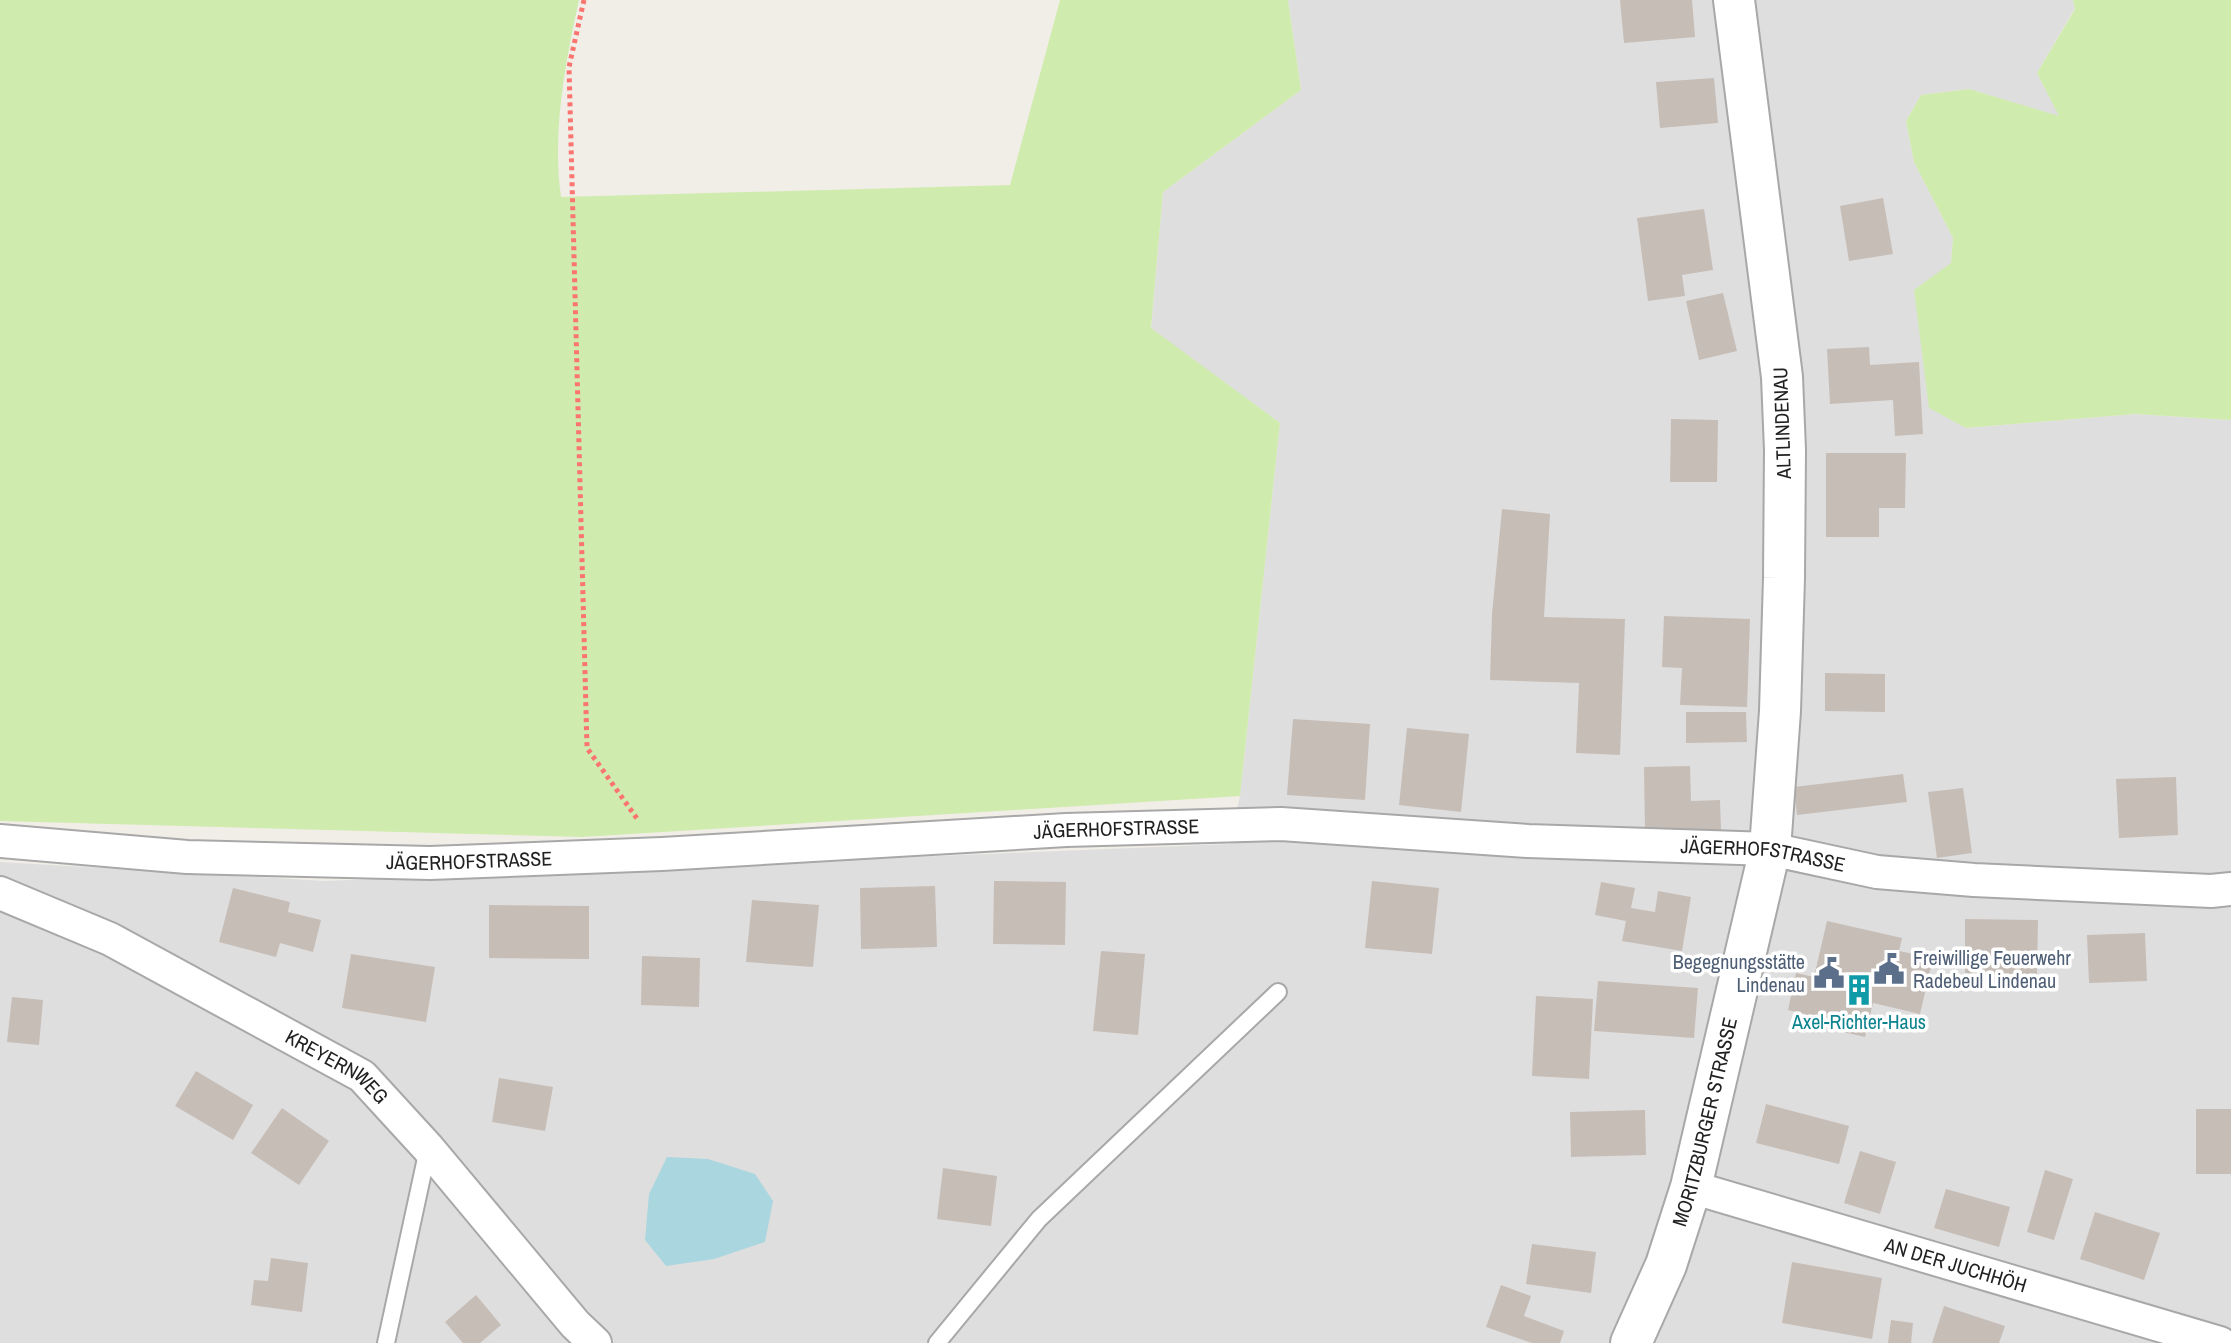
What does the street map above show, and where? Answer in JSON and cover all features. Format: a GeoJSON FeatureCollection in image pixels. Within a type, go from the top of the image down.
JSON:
{"type":"FeatureCollection","features":[{"type":"Feature","properties":{"kind":"street","name":"ALTLINDENAU"},"geometry":{"type":"LineString","coordinates":[[1734,0],[1782,377],[1784,578],[1780,711],[1770,849]]}},
{"type":"Feature","properties":{"kind":"street","name":"JÄGERHOFSTRASSE"},"geometry":{"type":"LineString","coordinates":[[0,841],[187,857],[399,862],[662,854],[1066,830],[1281,824],[1528,841],[1770,849],[1877,872],[1974,880],[2211,891],[2231,889]]}},
{"type":"Feature","properties":{"kind":"street","name":"MORITZBURGER STRASSE"},"geometry":{"type":"LineString","coordinates":[[1631,1343],[1666,1265],[1691,1187],[1770,849]]}},
{"type":"Feature","properties":{"kind":"street","name":"KREYERNWEG"},"geometry":{"type":"LineString","coordinates":[[0,893],[110,939],[362,1076],[428,1148],[580,1337]]}},
{"type":"Feature","properties":{"kind":"street","name":"AN DER JUCHHÖH"},"geometry":{"type":"LineString","coordinates":[[1691,1187],[2220,1343]]}},
{"type":"Feature","properties":{"kind":"lane"},"geometry":{"type":"LineString","coordinates":[[937,1343],[1039,1219],[1278,992]]}},
{"type":"Feature","properties":{"kind":"lane"},"geometry":{"type":"LineString","coordinates":[[386,1343],[428,1148]]}},
{"type":"Feature","properties":{"kind":"path"},"geometry":{"type":"LineString","coordinates":[[584,0],[569,67],[587,748],[662,854]]}},
{"type":"Feature","properties":{"kind":"shaded area"},"geometry":{"type":"Polygon","coordinates":[[[1288,0],[2073,0],[2075,8],[2037,73],[2060,117],[1969,89],[1921,95],[1906,121],[1914,162],[1953,238],[1951,263],[1966,428],[2135,414],[2231,420],[2231,1343],[0,1343],[0,862],[325,881],[1230,844],[1240,796],[1280,423],[1151,329],[1163,192],[1301,90],[1288,0]]]}},
{"type":"Feature","properties":{"kind":"green space"},"geometry":{"type":"Polygon","coordinates":[[[0,0],[579,0],[559,123],[561,197],[1010,185],[1060,0],[1288,0],[1301,90],[1163,192],[1151,328],[1280,423],[1240,796],[582,837],[0,821],[0,0]]]}},
{"type":"Feature","properties":{"kind":"green space"},"geometry":{"type":"Polygon","coordinates":[[[2073,0],[2231,0],[2231,420],[2135,414],[1966,428],[1929,408],[1914,290],[1951,263],[1953,238],[1914,162],[1906,121],[1921,95],[1969,89],[2059,116],[2037,73],[2075,9],[2073,0]]]}},
{"type":"Feature","properties":{"kind":"water"},"geometry":{"type":"Polygon","coordinates":[[[667,1157],[708,1159],[755,1174],[773,1201],[765,1242],[714,1259],[666,1266],[645,1240],[649,1194],[667,1157]]]}},
{"type":"Feature","properties":{"kind":"building"},"geometry":{"type":"Polygon","coordinates":[[[1620,0],[1692,0],[1695,37],[1624,43],[1620,0]]]}},
{"type":"Feature","properties":{"kind":"building"},"geometry":{"type":"Polygon","coordinates":[[[1714,78],[1718,123],[1660,128],[1656,82],[1714,78]]]}},
{"type":"Feature","properties":{"kind":"building"},"geometry":{"type":"Polygon","coordinates":[[[1883,198],[1893,254],[1849,261],[1840,206],[1883,198]]]}},
{"type":"Feature","properties":{"kind":"building"},"geometry":{"type":"Polygon","coordinates":[[[1704,209],[1713,270],[1682,275],[1685,296],[1648,301],[1637,218],[1704,209]]]}},
{"type":"Feature","properties":{"kind":"building"},"geometry":{"type":"Polygon","coordinates":[[[1723,293],[1737,351],[1699,360],[1686,301],[1723,293]]]}},
{"type":"Feature","properties":{"kind":"building"},"geometry":{"type":"Polygon","coordinates":[[[1869,347],[1870,365],[1919,362],[1923,434],[1895,436],[1893,400],[1830,404],[1827,349],[1869,347]]]}},
{"type":"Feature","properties":{"kind":"building"},"geometry":{"type":"Polygon","coordinates":[[[1671,419],[1718,420],[1717,482],[1670,482],[1671,419]]]}},
{"type":"Feature","properties":{"kind":"building"},"geometry":{"type":"Polygon","coordinates":[[[1826,453],[1906,453],[1905,508],[1879,508],[1879,537],[1826,537],[1826,453]]]}},
{"type":"Feature","properties":{"kind":"building"},"geometry":{"type":"Polygon","coordinates":[[[1502,509],[1550,514],[1544,617],[1625,619],[1620,755],[1576,753],[1579,683],[1490,680],[1492,614],[1502,509]]]}},
{"type":"Feature","properties":{"kind":"building"},"geometry":{"type":"Polygon","coordinates":[[[1664,616],[1750,619],[1747,707],[1680,705],[1682,668],[1662,667],[1664,616]]]}},
{"type":"Feature","properties":{"kind":"building"},"geometry":{"type":"Polygon","coordinates":[[[1825,673],[1885,674],[1885,712],[1825,711],[1825,673]]]}},
{"type":"Feature","properties":{"kind":"building"},"geometry":{"type":"Polygon","coordinates":[[[1686,712],[1746,712],[1747,742],[1686,743],[1686,712]]]}},
{"type":"Feature","properties":{"kind":"building"},"geometry":{"type":"Polygon","coordinates":[[[1293,719],[1370,724],[1365,800],[1287,795],[1293,719]]]}},
{"type":"Feature","properties":{"kind":"building"},"geometry":{"type":"Polygon","coordinates":[[[1407,728],[1469,734],[1461,812],[1399,805],[1407,728]]]}},
{"type":"Feature","properties":{"kind":"building"},"geometry":{"type":"Polygon","coordinates":[[[1690,766],[1691,801],[1720,800],[1721,830],[1645,831],[1644,767],[1690,766]]]}},
{"type":"Feature","properties":{"kind":"building"},"geometry":{"type":"Polygon","coordinates":[[[1903,774],[1907,802],[1797,815],[1794,787],[1903,774]]]}},
{"type":"Feature","properties":{"kind":"building"},"geometry":{"type":"Polygon","coordinates":[[[2176,777],[2178,835],[2119,838],[2116,779],[2176,777]]]}},
{"type":"Feature","properties":{"kind":"building"},"geometry":{"type":"Polygon","coordinates":[[[1963,788],[1972,853],[1937,858],[1928,792],[1963,788]]]}},
{"type":"Feature","properties":{"kind":"building"},"geometry":{"type":"Polygon","coordinates":[[[994,881],[1066,882],[1065,945],[993,944],[994,881]]]}},
{"type":"Feature","properties":{"kind":"building"},"geometry":{"type":"Polygon","coordinates":[[[1372,881],[1439,888],[1432,954],[1365,948],[1372,881]]]}},
{"type":"Feature","properties":{"kind":"building"},"geometry":{"type":"Polygon","coordinates":[[[1601,882],[1635,888],[1631,908],[1655,912],[1658,891],[1691,897],[1682,951],[1622,941],[1626,921],[1595,915],[1601,882]]]}},
{"type":"Feature","properties":{"kind":"building"},"geometry":{"type":"Polygon","coordinates":[[[935,886],[937,947],[861,949],[860,888],[935,886]]]}},
{"type":"Feature","properties":{"kind":"building"},"geometry":{"type":"Polygon","coordinates":[[[233,888],[290,902],[288,912],[321,920],[313,952],[280,943],[276,957],[219,942],[233,888]]]}},
{"type":"Feature","properties":{"kind":"building"},"geometry":{"type":"Polygon","coordinates":[[[752,900],[819,905],[813,967],[746,962],[752,900]]]}},
{"type":"Feature","properties":{"kind":"building"},"geometry":{"type":"Polygon","coordinates":[[[489,905],[589,906],[589,959],[489,958],[489,905]]]}},
{"type":"Feature","properties":{"kind":"building"},"geometry":{"type":"Polygon","coordinates":[[[1965,919],[2038,920],[2037,974],[1965,973],[1965,919]]]}},
{"type":"Feature","properties":{"kind":"building","name":"Axel-Richter-Haus"},"geometry":{"type":"Polygon","coordinates":[[[1827,921],[1902,938],[1899,951],[1933,958],[1920,1014],[1873,1003],[1865,1037],[1803,1023],[1805,1014],[1788,1010],[1796,973],[1814,977],[1827,921]]]}},
{"type":"Feature","properties":{"kind":"building"},"geometry":{"type":"Polygon","coordinates":[[[2145,933],[2147,981],[2089,983],[2087,935],[2145,933]]]}},
{"type":"Feature","properties":{"kind":"building"},"geometry":{"type":"Polygon","coordinates":[[[1101,951],[1145,954],[1138,1035],[1093,1031],[1101,951]]]}},
{"type":"Feature","properties":{"kind":"building"},"geometry":{"type":"Polygon","coordinates":[[[351,954],[435,967],[426,1022],[342,1008],[351,954]]]}},
{"type":"Feature","properties":{"kind":"building"},"geometry":{"type":"Polygon","coordinates":[[[642,956],[700,958],[699,1007],[641,1005],[642,956]]]}},
{"type":"Feature","properties":{"kind":"building"},"geometry":{"type":"Polygon","coordinates":[[[1598,981],[1698,988],[1694,1038],[1594,1031],[1598,981]]]}},
{"type":"Feature","properties":{"kind":"building"},"geometry":{"type":"Polygon","coordinates":[[[1536,996],[1593,999],[1589,1079],[1532,1076],[1536,996]]]}},
{"type":"Feature","properties":{"kind":"building"},"geometry":{"type":"Polygon","coordinates":[[[12,997],[43,1000],[39,1045],[7,1042],[12,997]]]}},
{"type":"Feature","properties":{"kind":"building"},"geometry":{"type":"Polygon","coordinates":[[[196,1071],[253,1105],[233,1140],[175,1106],[196,1071]]]}},
{"type":"Feature","properties":{"kind":"building"},"geometry":{"type":"Polygon","coordinates":[[[499,1078],[553,1087],[545,1131],[492,1122],[499,1078]]]}},
{"type":"Feature","properties":{"kind":"building"},"geometry":{"type":"Polygon","coordinates":[[[1766,1104],[1849,1126],[1839,1164],[1756,1143],[1766,1104]]]}},
{"type":"Feature","properties":{"kind":"building"},"geometry":{"type":"Polygon","coordinates":[[[282,1108],[329,1141],[299,1185],[251,1153],[282,1108]]]}},
{"type":"Feature","properties":{"kind":"building"},"geometry":{"type":"Polygon","coordinates":[[[2196,1109],[2231,1109],[2231,1174],[2196,1174],[2196,1109]]]}},
{"type":"Feature","properties":{"kind":"building"},"geometry":{"type":"Polygon","coordinates":[[[1645,1110],[1646,1155],[1571,1157],[1570,1112],[1645,1110]]]}},
{"type":"Feature","properties":{"kind":"building"},"geometry":{"type":"Polygon","coordinates":[[[1860,1151],[1896,1162],[1880,1214],[1844,1203],[1860,1151]]]}},
{"type":"Feature","properties":{"kind":"building"},"geometry":{"type":"Polygon","coordinates":[[[943,1168],[997,1176],[991,1226],[937,1219],[943,1168]]]}},
{"type":"Feature","properties":{"kind":"building"},"geometry":{"type":"Polygon","coordinates":[[[2045,1170],[2073,1179],[2054,1240],[2027,1232],[2045,1170]]]}},
{"type":"Feature","properties":{"kind":"building"},"geometry":{"type":"Polygon","coordinates":[[[1946,1189],[2010,1207],[1999,1247],[1934,1228],[1946,1189]]]}},
{"type":"Feature","properties":{"kind":"building"},"geometry":{"type":"Polygon","coordinates":[[[2095,1212],[2160,1233],[2144,1280],[2080,1259],[2095,1212]]]}},
{"type":"Feature","properties":{"kind":"building"},"geometry":{"type":"Polygon","coordinates":[[[1532,1244],[1596,1252],[1591,1293],[1526,1284],[1532,1244]]]}},
{"type":"Feature","properties":{"kind":"building"},"geometry":{"type":"Polygon","coordinates":[[[271,1258],[308,1263],[302,1312],[251,1305],[254,1280],[268,1281],[271,1258]]]}},
{"type":"Feature","properties":{"kind":"building"},"geometry":{"type":"Polygon","coordinates":[[[1792,1262],[1882,1278],[1872,1339],[1782,1323],[1792,1262]]]}},
{"type":"Feature","properties":{"kind":"building"},"geometry":{"type":"Polygon","coordinates":[[[1501,1285],[1531,1296],[1524,1316],[1564,1331],[1560,1343],[1532,1343],[1486,1327],[1501,1285]]]}},
{"type":"Feature","properties":{"kind":"building"},"geometry":{"type":"Polygon","coordinates":[[[476,1295],[501,1325],[480,1343],[463,1343],[445,1322],[476,1295]]]}},
{"type":"Feature","properties":{"kind":"building"},"geometry":{"type":"Polygon","coordinates":[[[1944,1306],[2005,1326],[1999,1343],[1932,1343],[1944,1306]]]}},
{"type":"Feature","properties":{"kind":"building"},"geometry":{"type":"Polygon","coordinates":[[[1891,1320],[1913,1323],[1911,1343],[1888,1343],[1891,1320]]]}},
{"type":"Feature","properties":{"kind":"place","name":"Freiwillige Feuerwehr Radebeul Lindenau"},"geometry":{"type":"Point","coordinates":[1889,969]}},
{"type":"Feature","properties":{"kind":"place","name":"Begegnungsstätte Lindenau"},"geometry":{"type":"Point","coordinates":[1829,973]}},
{"type":"Feature","properties":{"kind":"place","name":"Axel-Richter-Haus"},"geometry":{"type":"Point","coordinates":[1859,990]}}]}
